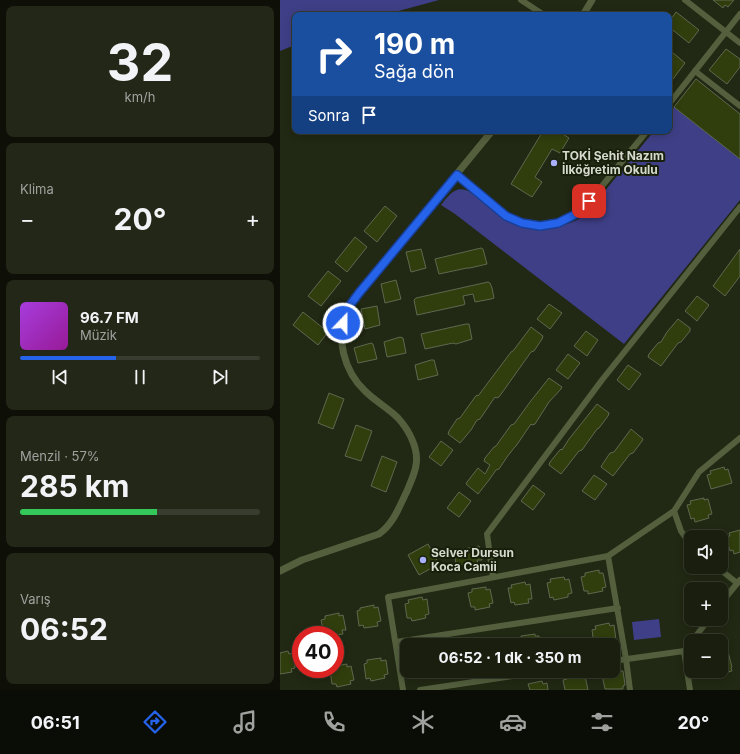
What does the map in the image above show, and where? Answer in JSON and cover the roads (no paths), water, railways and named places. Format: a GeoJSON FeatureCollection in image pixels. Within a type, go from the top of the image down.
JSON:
{"type":"FeatureCollection","features":[{"type":"Feature","properties":{"kind":"street"},"geometry":{"type":"LineString","coordinates":[[521,0],[531,3],[541,12]]}},
{"type":"Feature","properties":{"kind":"street"},"geometry":{"type":"LineString","coordinates":[[585,12],[592,0]]}},
{"type":"Feature","properties":{"kind":"street"},"geometry":{"type":"LineString","coordinates":[[685,0],[740,43]]}},
{"type":"Feature","properties":{"kind":"street"},"geometry":{"type":"LineString","coordinates":[[672,100],[740,14]]}},
{"type":"Feature","properties":{"kind":"street"},"geometry":{"type":"LineString","coordinates":[[695,71],[740,106]]}},
{"type":"Feature","properties":{"kind":"street"},"geometry":{"type":"LineString","coordinates":[[280,571],[302,560],[379,534],[387,528],[393,520],[412,479],[416,465],[416,450],[410,436],[398,419],[365,391],[351,373],[342,352],[341,329],[347,309],[359,293],[490,134]]}},
{"type":"Feature","properties":{"kind":"street"},"geometry":{"type":"LineString","coordinates":[[457,175],[506,216],[522,223],[540,226],[558,223],[580,212],[645,134]]}},
{"type":"Feature","properties":{"kind":"street"},"geometry":{"type":"LineString","coordinates":[[493,577],[486,534],[602,380],[740,207]]}},
{"type":"Feature","properties":{"kind":"street"},"geometry":{"type":"LineString","coordinates":[[403,690],[388,597],[608,556],[674,511],[699,472],[740,438]]}},
{"type":"Feature","properties":{"kind":"street"},"geometry":{"type":"LineString","coordinates":[[674,511],[684,535]]}},
{"type":"Feature","properties":{"kind":"street"},"geometry":{"type":"LineString","coordinates":[[608,556],[618,608],[630,690]]}},
{"type":"Feature","properties":{"kind":"street"},"geometry":{"type":"LineString","coordinates":[[728,574],[739,581],[728,595]]}},
{"type":"Feature","properties":{"kind":"street"},"geometry":{"type":"LineString","coordinates":[[396,642],[618,608]]}},
{"type":"Feature","properties":{"kind":"street"},"geometry":{"type":"LineString","coordinates":[[697,634],[703,626]]}},
{"type":"Feature","properties":{"kind":"street"},"geometry":{"type":"LineString","coordinates":[[620,660],[684,651]]}},
{"type":"Feature","properties":{"kind":"street"},"geometry":{"type":"LineString","coordinates":[[420,690],[500,678]]}},
{"type":"Feature","properties":{"kind":"street"},"geometry":{"type":"LineString","coordinates":[[688,678],[690,690]]}},
{"type":"Feature","properties":{"kind":"place","name":"TOKİ Şehit Nazım İlköğretim Okulu"},"geometry":{"type":"Point","coordinates":[554,163]}},
{"type":"Feature","properties":{"kind":"place","name":"Selver Dursun Koca Camii"},"geometry":{"type":"Point","coordinates":[423,560]}}]}
